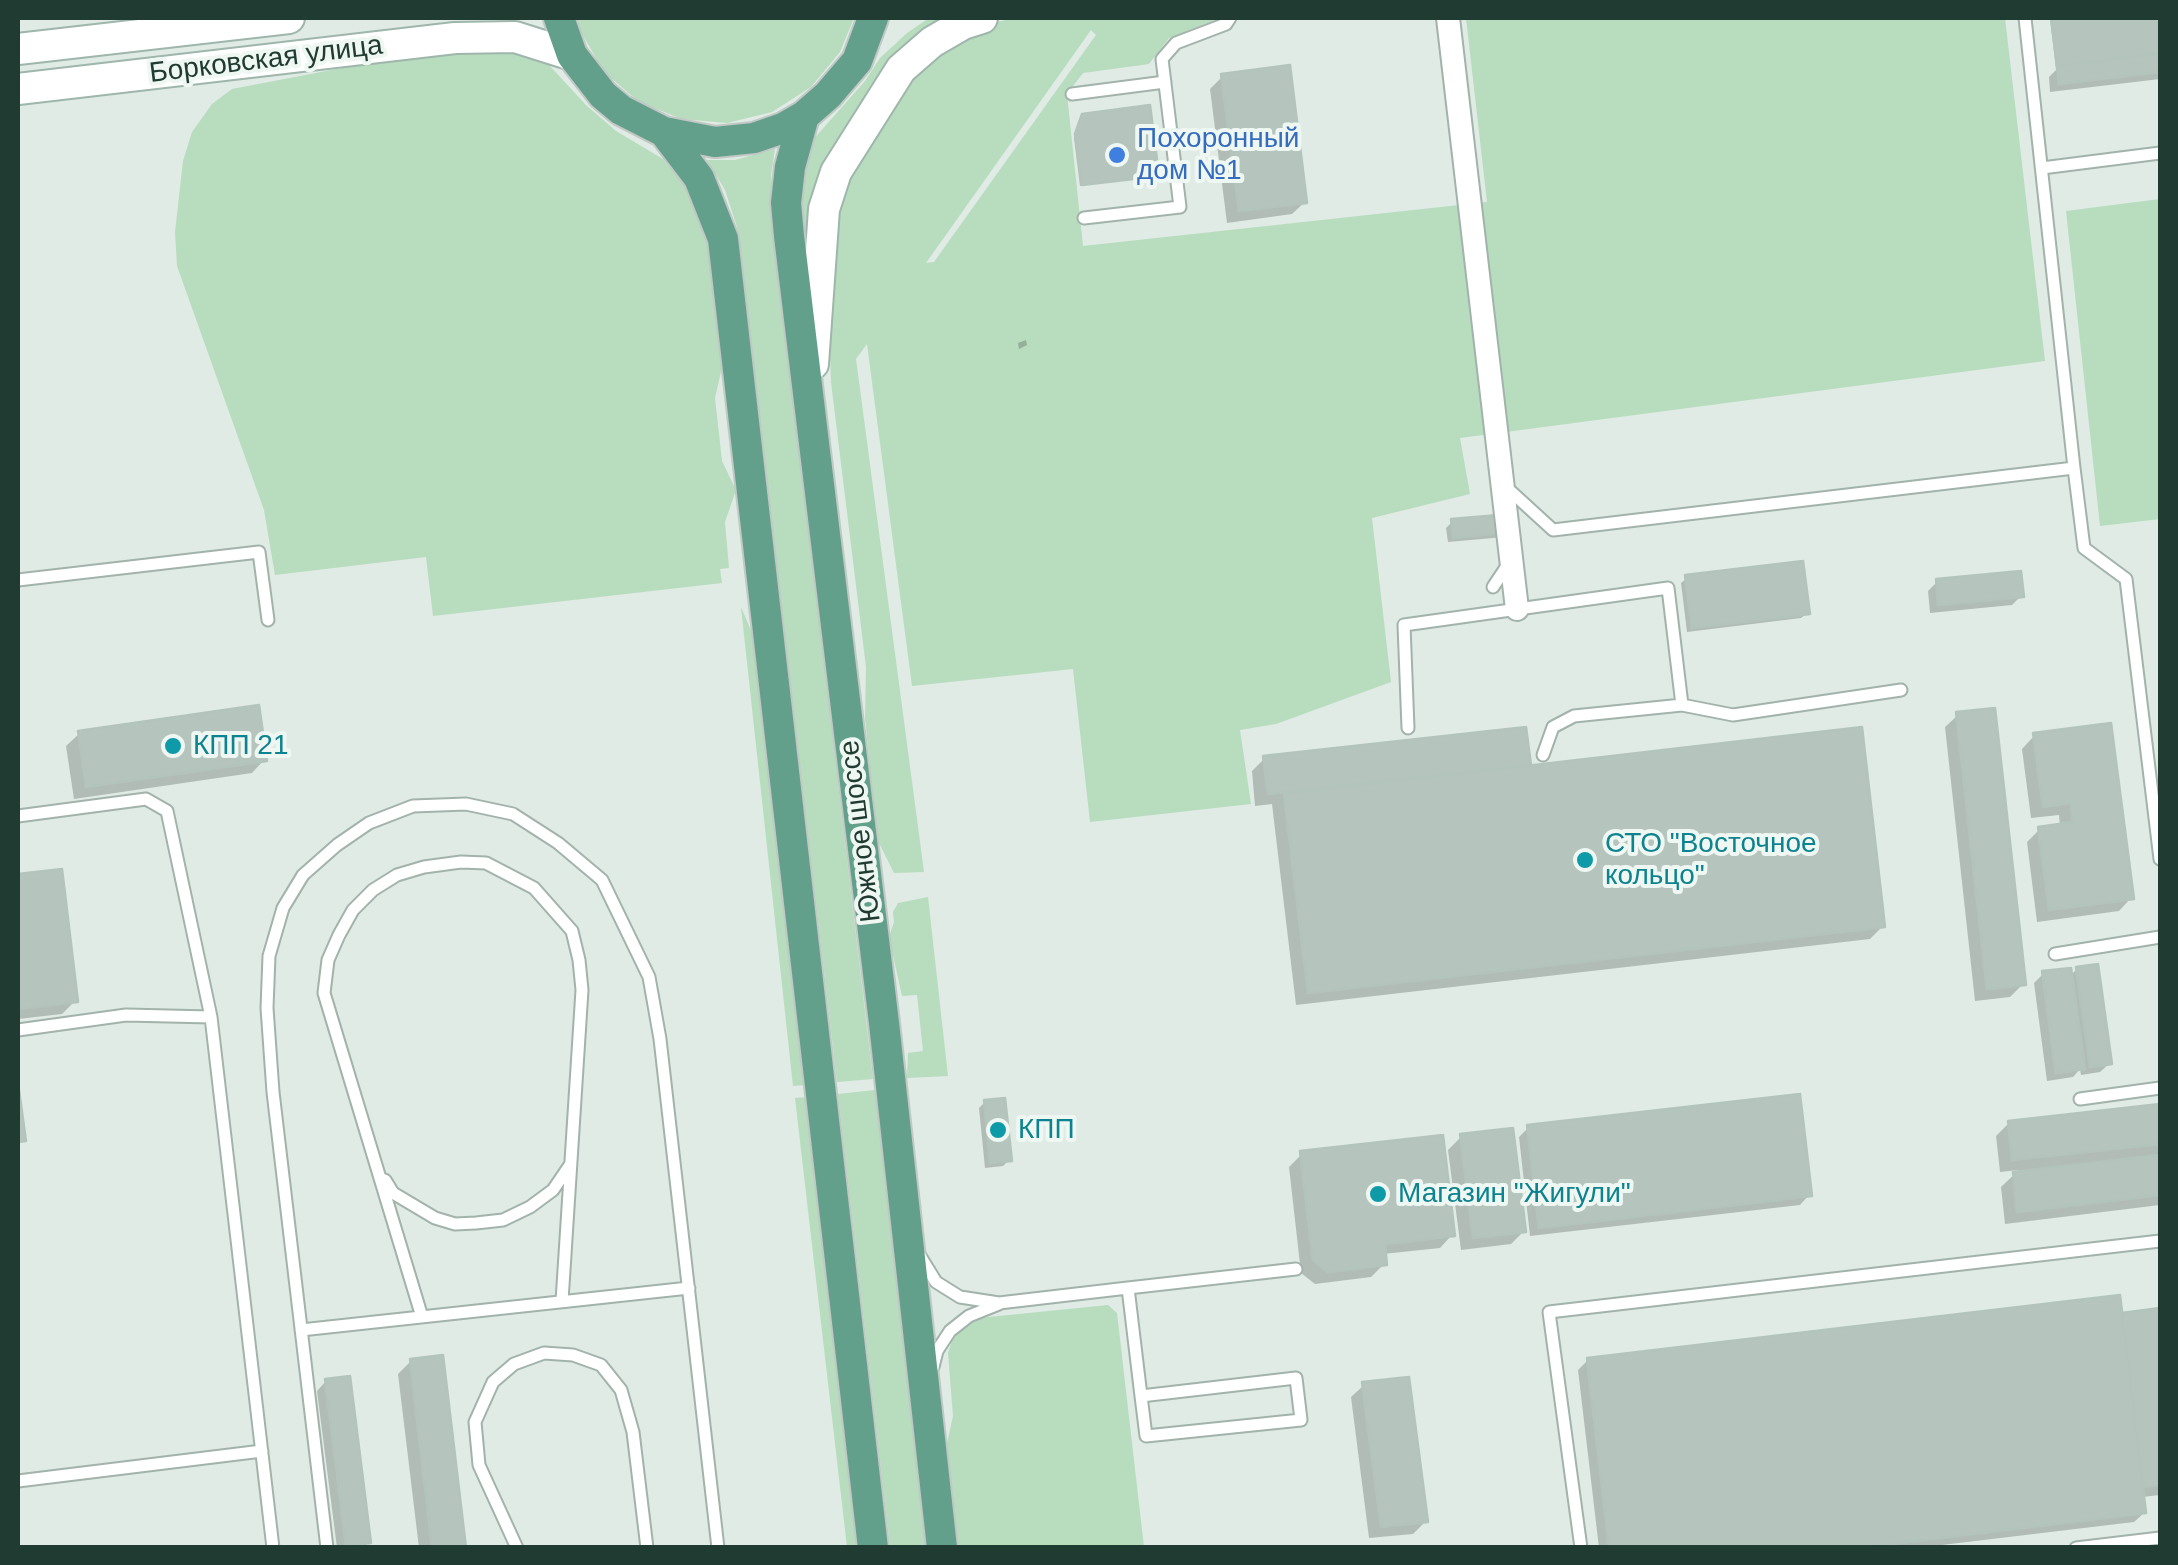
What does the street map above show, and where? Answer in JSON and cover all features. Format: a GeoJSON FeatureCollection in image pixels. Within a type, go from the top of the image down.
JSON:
{"type":"FeatureCollection","features":[{"type":"Feature","properties":{"kind":"main road","name":"Борковская улица"},"geometry":{"type":"LineString","coordinates":[[18,49],[288,18]]}},
{"type":"Feature","properties":{"kind":"main road"},"geometry":{"type":"LineString","coordinates":[[559,18],[572,55],[620,110],[664,132],[689,139],[733,141],[783,128],[804,116],[856,62],[874,18]]}},
{"type":"Feature","properties":{"kind":"main road"},"geometry":{"type":"LineString","coordinates":[[817,467],[813,372],[818,264],[824,209],[836,172],[902,69],[932,42],[962,24],[982,18]]}},
{"type":"Feature","properties":{"kind":"main road","name":"Борковская улица"},"geometry":{"type":"LineString","coordinates":[[18,89],[471,37],[515,37],[572,55]]}},
{"type":"Feature","properties":{"kind":"main road","name":"Южное шоссе"},"geometry":{"type":"LineString","coordinates":[[804,116],[790,168],[786,203],[942,1548]]}},
{"type":"Feature","properties":{"kind":"main road"},"geometry":{"type":"LineString","coordinates":[[664,132],[699,178],[722,239],[873,1548]]}},
{"type":"Feature","properties":{"kind":"street"},"geometry":{"type":"LineString","coordinates":[[1448,18],[1517,609]]}},
{"type":"Feature","properties":{"kind":"lane"},"geometry":{"type":"LineString","coordinates":[[1084,218],[1180,207],[1162,58],[1176,44],[1226,24],[1230,18]]}},
{"type":"Feature","properties":{"kind":"lane"},"geometry":{"type":"LineString","coordinates":[[2025,18],[2084,548],[2126,579],[2160,859]]}},
{"type":"Feature","properties":{"kind":"lane"},"geometry":{"type":"LineString","coordinates":[[1072,94],[1165,82]]}},
{"type":"Feature","properties":{"kind":"lane"},"geometry":{"type":"LineString","coordinates":[[2042,168],[2160,153]]}},
{"type":"Feature","properties":{"kind":"lane"},"geometry":{"type":"LineString","coordinates":[[1503,484],[1553,530],[2074,468]]}},
{"type":"Feature","properties":{"kind":"lane"},"geometry":{"type":"LineString","coordinates":[[18,580],[259,552],[268,620]]}},
{"type":"Feature","properties":{"kind":"lane"},"geometry":{"type":"LineString","coordinates":[[1492,587],[1511,559]]}},
{"type":"Feature","properties":{"kind":"lane"},"geometry":{"type":"LineString","coordinates":[[1408,728],[1404,625],[1668,588],[1682,704]]}},
{"type":"Feature","properties":{"kind":"lane"},"geometry":{"type":"LineString","coordinates":[[1543,755],[1552,727],[1574,716],[1682,704],[1734,715],[1901,690]]}},
{"type":"Feature","properties":{"kind":"lane"},"geometry":{"type":"LineString","coordinates":[[18,816],[146,798],[166,811],[211,1017],[273,1548]]}},
{"type":"Feature","properties":{"kind":"lane"},"geometry":{"type":"LineString","coordinates":[[327,1548],[274,1092],[267,1008],[269,956],[283,908],[303,875],[336,845],[369,823],[413,806],[466,804],[513,814],[558,842],[602,880],[649,977],[660,1038],[718,1548]]}},
{"type":"Feature","properties":{"kind":"lane"},"geometry":{"type":"LineString","coordinates":[[422,1316],[324,993],[328,960],[353,910],[373,890],[424,867],[461,862],[486,863],[534,888],[572,931],[580,960],[582,990],[562,1301]]}},
{"type":"Feature","properties":{"kind":"lane"},"geometry":{"type":"LineString","coordinates":[[2055,954],[2160,937]]}},
{"type":"Feature","properties":{"kind":"lane"},"geometry":{"type":"LineString","coordinates":[[18,1030],[126,1015],[211,1017]]}},
{"type":"Feature","properties":{"kind":"lane"},"geometry":{"type":"LineString","coordinates":[[2080,1099],[2160,1088]]}},
{"type":"Feature","properties":{"kind":"lane"},"geometry":{"type":"LineString","coordinates":[[378,1168],[394,1193],[414,1208],[434,1218],[465,1224],[503,1220],[530,1207],[553,1190],[571,1164]]}},
{"type":"Feature","properties":{"kind":"lane"},"geometry":{"type":"LineString","coordinates":[[905,1221],[918,1254],[936,1282],[960,1297],[999,1304]]}},
{"type":"Feature","properties":{"kind":"lane"},"geometry":{"type":"LineString","coordinates":[[1581,1548],[1550,1312],[2160,1241]]}},
{"type":"Feature","properties":{"kind":"lane"},"geometry":{"type":"LineString","coordinates":[[927,1416],[936,1350],[950,1331],[969,1316],[999,1304],[1296,1269]]}},
{"type":"Feature","properties":{"kind":"lane"},"geometry":{"type":"LineString","coordinates":[[301,1330],[689,1288]]}},
{"type":"Feature","properties":{"kind":"lane"},"geometry":{"type":"LineString","coordinates":[[1128,1288],[1141,1396],[1146,1436],[1300,1420],[1296,1378],[1141,1396]]}},
{"type":"Feature","properties":{"kind":"lane"},"geometry":{"type":"LineString","coordinates":[[517,1548],[479,1465],[475,1422],[493,1382],[514,1364],[544,1353],[572,1355],[601,1365],[621,1390],[633,1432],[647,1548]]}},
{"type":"Feature","properties":{"kind":"lane"},"geometry":{"type":"LineString","coordinates":[[18,1481],[262,1451]]}},
{"type":"Feature","properties":{"kind":"lane"},"geometry":{"type":"LineString","coordinates":[[2076,1548],[2160,1538]]}},
{"type":"Feature","properties":{"kind":"green space"},"geometry":{"type":"Polygon","coordinates":[[[577,18],[854,18],[840,52],[811,87],[772,112],[727,123],[682,119],[639,102],[604,72],[577,18]]]}},
{"type":"Feature","properties":{"kind":"green space"},"geometry":{"type":"Polygon","coordinates":[[[929,18],[950,18],[806,248],[800,186],[811,142],[865,81],[880,58],[929,18]]]}},
{"type":"Feature","properties":{"kind":"green space"},"geometry":{"type":"Polygon","coordinates":[[[1015,18],[1220,18],[1169,38],[1149,64],[1083,73],[1067,94],[1083,246],[1487,202],[1466,18],[2005,18],[2045,361],[1460,438],[1470,494],[1372,518],[1391,682],[1276,724],[1240,730],[1251,804],[1090,822],[1073,669],[912,686],[867,344],[856,359],[924,872],[894,873],[877,839],[865,718],[866,667],[831,382],[828,294],[842,175],[921,66],[983,25],[1015,18]],[[1091,30],[926,263],[934,262],[1096,35],[1091,30]]]}},
{"type":"Feature","properties":{"kind":"green space"},"geometry":{"type":"Polygon","coordinates":[[[478,44],[537,56],[616,131],[663,159],[697,201],[707,225],[723,363],[715,398],[722,461],[736,490],[725,522],[729,568],[720,569],[722,583],[433,616],[426,557],[275,575],[264,510],[177,266],[175,232],[183,161],[192,132],[212,104],[232,89],[342,68],[341,55],[478,44]]]}},
{"type":"Feature","properties":{"kind":"green space"},"geometry":{"type":"Polygon","coordinates":[[[775,149],[771,215],[873,1079],[837,1082],[737,227],[725,190],[707,160],[735,160],[775,149]]]}},
{"type":"Feature","properties":{"kind":"green space"},"geometry":{"type":"Polygon","coordinates":[[[2160,199],[2160,519],[2100,526],[2066,211],[2160,199]]]}},
{"type":"Feature","properties":{"kind":"green space"},"geometry":{"type":"Polygon","coordinates":[[[741,607],[753,635],[807,1085],[793,1086],[741,607]]]}},
{"type":"Feature","properties":{"kind":"green space"},"geometry":{"type":"Polygon","coordinates":[[[928,897],[948,1076],[907,1078],[908,1053],[923,1051],[917,995],[902,996],[889,937],[898,903],[928,897]]]}},
{"type":"Feature","properties":{"kind":"green space"},"geometry":{"type":"Polygon","coordinates":[[[875,1090],[927,1547],[890,1547],[838,1094],[875,1090]]]}},
{"type":"Feature","properties":{"kind":"green space"},"geometry":{"type":"Polygon","coordinates":[[[808,1097],[860,1547],[847,1547],[795,1098],[808,1097]]]}},
{"type":"Feature","properties":{"kind":"green space"},"geometry":{"type":"Polygon","coordinates":[[[1108,1305],[1117,1313],[1144,1547],[957,1547],[946,1448],[953,1416],[948,1353],[952,1340],[968,1323],[979,1318],[1108,1305]]]}},
{"type":"Feature","properties":{"kind":"building"},"geometry":{"type":"Polygon","coordinates":[[[2051,18],[2160,18],[2160,53],[2057,66],[2051,18]]]}},
{"type":"Feature","properties":{"kind":"building"},"geometry":{"type":"Polygon","coordinates":[[[2160,53],[2160,72],[2059,84],[2057,66],[2160,53]]]}},
{"type":"Feature","properties":{"kind":"building"},"geometry":{"type":"Polygon","coordinates":[[[1290,65],[1307,203],[1239,211],[1221,74],[1290,65]]]}},
{"type":"Feature","properties":{"kind":"building","name":"Похоронный дом №1"},"geometry":{"type":"Polygon","coordinates":[[[1150,105],[1159,176],[1082,185],[1075,134],[1082,114],[1150,105]]]}},
{"type":"Feature","properties":{"kind":"building"},"geometry":{"type":"Polygon","coordinates":[[[1511,514],[1513,532],[1453,538],[1451,519],[1511,514]]]}},
{"type":"Feature","properties":{"kind":"building"},"geometry":{"type":"Polygon","coordinates":[[[1803,561],[1810,614],[1692,628],[1685,575],[1803,561]]]}},
{"type":"Feature","properties":{"kind":"building"},"geometry":{"type":"Polygon","coordinates":[[[2021,571],[2024,597],[1938,605],[1936,579],[2021,571]]]}},
{"type":"Feature","properties":{"kind":"building","name":"КПП 21"},"geometry":{"type":"Polygon","coordinates":[[[259,705],[267,761],[86,787],[78,731],[259,705]]]}},
{"type":"Feature","properties":{"kind":"building"},"geometry":{"type":"Polygon","coordinates":[[[1995,708],[2026,985],[1987,989],[1956,712],[1995,708]]]}},
{"type":"Feature","properties":{"kind":"building"},"geometry":{"type":"Polygon","coordinates":[[[2111,723],[2134,899],[2049,910],[2038,827],[2073,822],[2071,803],[2043,807],[2033,733],[2111,723]]]}},
{"type":"Feature","properties":{"kind":"building"},"geometry":{"type":"Polygon","coordinates":[[[1526,727],[1531,765],[1268,794],[1263,756],[1526,727]]]}},
{"type":"Feature","properties":{"kind":"building","name":"СТО \"Восточное кольцо\""},"geometry":{"type":"Polygon","coordinates":[[[1862,727],[1885,927],[1308,993],[1284,794],[1862,727]]]}},
{"type":"Feature","properties":{"kind":"building"},"geometry":{"type":"Polygon","coordinates":[[[62,869],[78,1002],[18,1009],[18,874],[62,869]]]}},
{"type":"Feature","properties":{"kind":"building"},"geometry":{"type":"Polygon","coordinates":[[[2098,964],[2112,1064],[2090,1067],[2076,967],[2098,964]]]}},
{"type":"Feature","properties":{"kind":"building"},"geometry":{"type":"Polygon","coordinates":[[[2071,968],[2085,1069],[2056,1073],[2042,971],[2071,968]]]}},
{"type":"Feature","properties":{"kind":"building"},"geometry":{"type":"Polygon","coordinates":[[[18,1083],[26,1141],[18,1142],[18,1083]]]}},
{"type":"Feature","properties":{"kind":"building"},"geometry":{"type":"Polygon","coordinates":[[[1800,1094],[1812,1196],[1539,1228],[1527,1125],[1800,1094]]]}},
{"type":"Feature","properties":{"kind":"building","name":"КПП"},"geometry":{"type":"Polygon","coordinates":[[[1005,1098],[1012,1161],[990,1163],[984,1100],[1005,1098]]]}},
{"type":"Feature","properties":{"kind":"building"},"geometry":{"type":"Polygon","coordinates":[[[2160,1104],[2160,1144],[2012,1160],[2008,1121],[2160,1104]]]}},
{"type":"Feature","properties":{"kind":"building"},"geometry":{"type":"Polygon","coordinates":[[[1513,1128],[1526,1232],[1473,1238],[1460,1134],[1513,1128]]]}},
{"type":"Feature","properties":{"kind":"building","name":"Магазин \"Жигули\""},"geometry":{"type":"Polygon","coordinates":[[[1443,1135],[1455,1236],[1385,1244],[1387,1265],[1328,1272],[1313,1260],[1300,1151],[1443,1135]]]}},
{"type":"Feature","properties":{"kind":"building"},"geometry":{"type":"Polygon","coordinates":[[[2160,1155],[2160,1195],[2017,1212],[2013,1172],[2160,1155]]]}},
{"type":"Feature","properties":{"kind":"building"},"geometry":{"type":"Polygon","coordinates":[[[2120,1295],[2146,1513],[1858,1548],[1609,1548],[1587,1358],[2120,1295]]]}},
{"type":"Feature","properties":{"kind":"building"},"geometry":{"type":"Polygon","coordinates":[[[2160,1308],[2160,1485],[2143,1487],[2122,1313],[2160,1308]]]}},
{"type":"Feature","properties":{"kind":"building"},"geometry":{"type":"Polygon","coordinates":[[[443,1355],[466,1548],[432,1548],[410,1359],[443,1355]]]}},
{"type":"Feature","properties":{"kind":"building"},"geometry":{"type":"Polygon","coordinates":[[[350,1376],[371,1543],[346,1546],[325,1379],[350,1376]]]}},
{"type":"Feature","properties":{"kind":"building"},"geometry":{"type":"Polygon","coordinates":[[[1409,1377],[1428,1522],[1381,1527],[1362,1382],[1409,1377]]]}},
{"type":"Feature","properties":{"kind":"place","name":"Похоронный дом №1"},"geometry":{"type":"Point","coordinates":[1117,155]}},
{"type":"Feature","properties":{"kind":"place","name":"КПП 21"},"geometry":{"type":"Point","coordinates":[173,746]}},
{"type":"Feature","properties":{"kind":"place","name":"СТО \"Восточное кольцо\""},"geometry":{"type":"Point","coordinates":[1585,860]}},
{"type":"Feature","properties":{"kind":"place","name":"КПП"},"geometry":{"type":"Point","coordinates":[998,1130]}},
{"type":"Feature","properties":{"kind":"place","name":"Магазин \"Жигули\""},"geometry":{"type":"Point","coordinates":[1378,1194]}}]}
